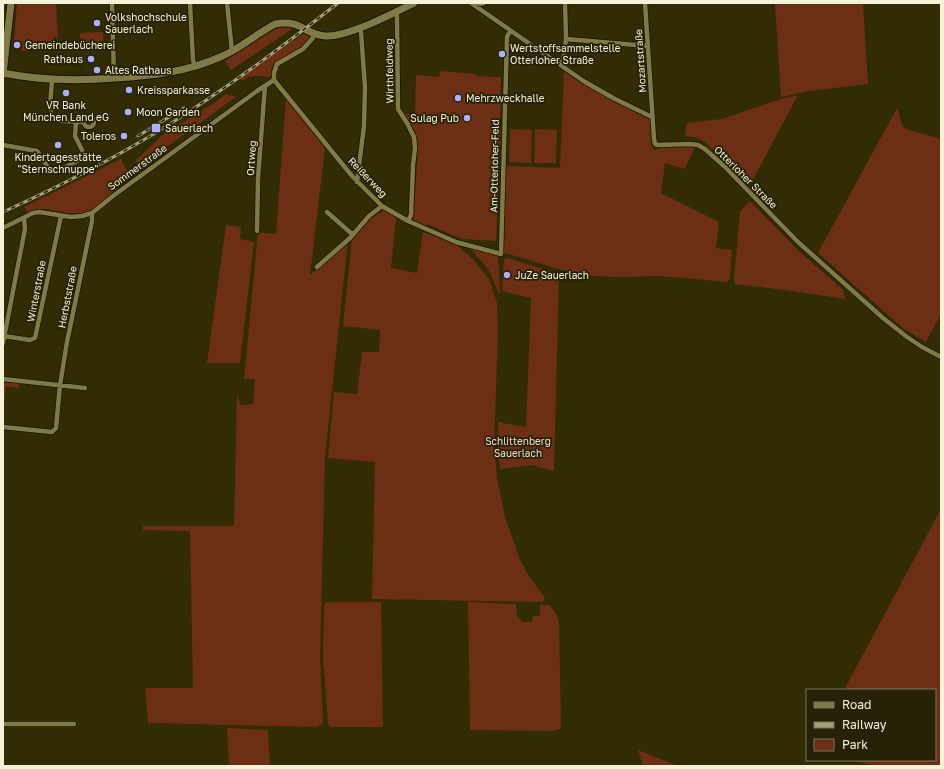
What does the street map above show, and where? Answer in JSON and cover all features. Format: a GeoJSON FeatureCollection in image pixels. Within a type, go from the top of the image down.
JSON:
{"type":"FeatureCollection","features":[{"type":"Feature","properties":{"kind":"main road"},"geometry":{"type":"LineString","coordinates":[[11,3],[3,74],[52,80],[114,78],[175,71],[221,57],[266,29],[280,23],[293,23],[315,34],[331,36],[344,34],[414,3]]}},
{"type":"Feature","properties":{"kind":"street"},"geometry":{"type":"LineString","coordinates":[[112,3],[114,78]]}},
{"type":"Feature","properties":{"kind":"street"},"geometry":{"type":"LineString","coordinates":[[190,3],[193,60],[195,66]]}},
{"type":"Feature","properties":{"kind":"street"},"geometry":{"type":"LineString","coordinates":[[227,3],[232,51]]}},
{"type":"Feature","properties":{"kind":"street"},"geometry":{"type":"LineString","coordinates":[[472,4],[484,3]]}},
{"type":"Feature","properties":{"kind":"street"},"geometry":{"type":"LineString","coordinates":[[559,64],[564,56],[566,39],[565,3]]}},
{"type":"Feature","properties":{"kind":"street","name":"Mozartstraße"},"geometry":{"type":"LineString","coordinates":[[645,3],[652,117]]}},
{"type":"Feature","properties":{"kind":"street"},"geometry":{"type":"LineString","coordinates":[[472,4],[585,82],[652,117]]}},
{"type":"Feature","properties":{"kind":"street","name":"Wirthfeldweg"},"geometry":{"type":"LineString","coordinates":[[396,12],[398,109],[407,122],[414,137],[415,148],[412,207],[411,215],[408,221]]}},
{"type":"Feature","properties":{"kind":"street"},"geometry":{"type":"LineString","coordinates":[[358,182],[364,126],[365,87],[361,32],[359,28]]}},
{"type":"Feature","properties":{"kind":"street","name":"Am-Otterloher-Feld"},"geometry":{"type":"LineString","coordinates":[[501,254],[507,42],[510,31]]}},
{"type":"Feature","properties":{"kind":"street"},"geometry":{"type":"LineString","coordinates":[[274,80],[274,73],[277,64],[303,49],[312,40],[315,34]]}},
{"type":"Feature","properties":{"kind":"street"},"geometry":{"type":"LineString","coordinates":[[566,39],[648,46]]}},
{"type":"Feature","properties":{"kind":"street"},"geometry":{"type":"LineString","coordinates":[[52,80],[50,106],[51,116],[56,120],[83,122]]}},
{"type":"Feature","properties":{"kind":"street","name":"Reißerweg"},"geometry":{"type":"LineString","coordinates":[[274,80],[358,182],[382,206],[408,221],[456,242],[501,254]]}},
{"type":"Feature","properties":{"kind":"street","name":"Sommerstraße"},"geometry":{"type":"LineString","coordinates":[[92,213],[113,196],[274,80]]}},
{"type":"Feature","properties":{"kind":"street","name":"Ortweg"},"geometry":{"type":"LineString","coordinates":[[257,231],[258,178],[265,86]]}},
{"type":"Feature","properties":{"kind":"street","name":"Otterloher Straße"},"geometry":{"type":"LineString","coordinates":[[652,117],[655,144],[690,144],[698,145],[705,149],[798,242],[883,318],[907,337],[941,357]]}},
{"type":"Feature","properties":{"kind":"street"},"geometry":{"type":"LineString","coordinates":[[3,145],[37,151],[51,172],[55,172],[85,156],[76,136],[76,122]]}},
{"type":"Feature","properties":{"kind":"street"},"geometry":{"type":"LineString","coordinates":[[317,267],[350,238],[369,216],[382,206]]}},
{"type":"Feature","properties":{"kind":"street"},"geometry":{"type":"LineString","coordinates":[[3,228],[33,213],[39,212],[61,216],[77,216],[92,213]]}},
{"type":"Feature","properties":{"kind":"street"},"geometry":{"type":"LineString","coordinates":[[327,212],[352,234]]}},
{"type":"Feature","properties":{"kind":"street","name":"Herbststraße"},"geometry":{"type":"LineString","coordinates":[[3,427],[52,432],[55,431],[57,424],[60,385],[75,298],[92,221],[92,213]]}},
{"type":"Feature","properties":{"kind":"street","name":"Winterstraße"},"geometry":{"type":"LineString","coordinates":[[4,336],[30,340],[34,339],[36,336],[61,216]]}},
{"type":"Feature","properties":{"kind":"street"},"geometry":{"type":"LineString","coordinates":[[3,343],[25,229],[24,218]]}},
{"type":"Feature","properties":{"kind":"street"},"geometry":{"type":"LineString","coordinates":[[3,379],[85,388]]}},
{"type":"Feature","properties":{"kind":"street"},"geometry":{"type":"LineString","coordinates":[[3,724],[74,724]]}},
{"type":"Feature","properties":{"kind":"green space"},"geometry":{"type":"Polygon","coordinates":[[[17,3],[56,3],[58,37],[54,37],[53,42],[38,41],[37,47],[30,48],[28,51],[22,51],[22,41],[14,41],[17,3]]]}},
{"type":"Feature","properties":{"kind":"green space"},"geometry":{"type":"Polygon","coordinates":[[[775,3],[863,3],[868,84],[809,91],[781,97],[775,3]]]}},
{"type":"Feature","properties":{"kind":"green space"},"geometry":{"type":"Polygon","coordinates":[[[285,25],[295,27],[231,70],[225,61],[268,31],[285,25]]]}},
{"type":"Feature","properties":{"kind":"green space"},"geometry":{"type":"Polygon","coordinates":[[[103,32],[104,46],[99,46],[99,43],[94,44],[85,42],[83,45],[81,44],[80,33],[103,32]]]}},
{"type":"Feature","properties":{"kind":"green space"},"geometry":{"type":"Polygon","coordinates":[[[306,32],[309,37],[306,43],[273,64],[270,77],[248,77],[242,81],[240,78],[306,32]]]}},
{"type":"Feature","properties":{"kind":"green space"},"geometry":{"type":"Polygon","coordinates":[[[440,71],[476,74],[476,76],[501,77],[501,126],[496,241],[461,239],[427,224],[426,227],[413,220],[418,152],[415,131],[405,114],[415,114],[416,75],[439,77],[440,71]]]}},
{"type":"Feature","properties":{"kind":"green space"},"geometry":{"type":"Polygon","coordinates":[[[564,71],[578,81],[650,120],[651,145],[654,150],[674,146],[693,147],[693,151],[685,169],[665,163],[661,193],[719,222],[716,248],[732,250],[730,278],[727,282],[660,276],[592,276],[572,273],[502,252],[506,166],[560,168],[564,71]]]}},
{"type":"Feature","properties":{"kind":"green space"},"geometry":{"type":"Polygon","coordinates":[[[226,94],[236,97],[139,167],[136,160],[165,133],[226,94]]]}},
{"type":"Feature","properties":{"kind":"green space"},"geometry":{"type":"Polygon","coordinates":[[[798,95],[750,185],[705,142],[695,137],[685,136],[687,123],[722,119],[781,99],[798,95]]]}},
{"type":"Feature","properties":{"kind":"green space"},"geometry":{"type":"Polygon","coordinates":[[[286,98],[325,148],[310,275],[348,241],[325,456],[320,657],[323,722],[316,727],[148,723],[145,688],[193,688],[190,531],[143,530],[143,526],[234,526],[237,393],[240,405],[253,404],[255,379],[244,379],[258,232],[276,234],[286,98]]]}},
{"type":"Feature","properties":{"kind":"green space"},"geometry":{"type":"Polygon","coordinates":[[[897,108],[904,128],[941,139],[941,314],[926,342],[904,329],[818,253],[897,108]]]}},
{"type":"Feature","properties":{"kind":"green space"},"geometry":{"type":"Polygon","coordinates":[[[510,129],[532,130],[531,163],[509,162],[510,129]]]}},
{"type":"Feature","properties":{"kind":"green space"},"geometry":{"type":"Polygon","coordinates":[[[535,129],[557,130],[556,163],[534,163],[535,129]]]}},
{"type":"Feature","properties":{"kind":"green space"},"geometry":{"type":"Polygon","coordinates":[[[121,159],[129,175],[111,188],[113,194],[92,210],[82,213],[67,213],[37,209],[28,213],[24,207],[121,159]]]}},
{"type":"Feature","properties":{"kind":"green space"},"geometry":{"type":"Polygon","coordinates":[[[750,201],[800,252],[843,290],[845,299],[735,284],[734,279],[740,211],[750,201]]]}},
{"type":"Feature","properties":{"kind":"green space"},"geometry":{"type":"Polygon","coordinates":[[[384,210],[391,213],[396,218],[391,268],[417,273],[423,232],[457,245],[473,259],[489,279],[497,303],[498,329],[494,446],[497,478],[505,517],[519,557],[528,575],[543,595],[545,599],[543,601],[372,599],[375,462],[328,458],[334,392],[357,394],[362,352],[379,352],[380,330],[343,326],[352,238],[371,218],[384,210]]]}},
{"type":"Feature","properties":{"kind":"green space"},"geometry":{"type":"Polygon","coordinates":[[[226,225],[241,227],[240,239],[254,242],[240,363],[207,363],[226,225]]]}},
{"type":"Feature","properties":{"kind":"green space"},"geometry":{"type":"Polygon","coordinates":[[[469,247],[498,256],[500,293],[488,269],[469,247]]]}},
{"type":"Feature","properties":{"kind":"green space","name":"Schlittenberg Sauerlach"},"geometry":{"type":"Polygon","coordinates":[[[508,258],[559,274],[554,471],[532,465],[500,469],[498,422],[526,427],[531,298],[502,291],[504,259],[508,258]]]}},
{"type":"Feature","properties":{"kind":"green space"},"geometry":{"type":"Polygon","coordinates":[[[6,382],[19,383],[18,388],[6,386],[3,415],[3,384],[6,382]]]}},
{"type":"Feature","properties":{"kind":"green space"},"geometry":{"type":"Polygon","coordinates":[[[941,509],[941,766],[880,766],[853,761],[936,761],[936,689],[845,689],[941,509]]]}},
{"type":"Feature","properties":{"kind":"green space"},"geometry":{"type":"Polygon","coordinates":[[[326,602],[381,602],[383,727],[330,727],[328,723],[323,658],[324,607],[326,602]]]}},
{"type":"Feature","properties":{"kind":"green space"},"geometry":{"type":"Polygon","coordinates":[[[468,602],[516,604],[517,616],[523,622],[532,622],[533,616],[540,616],[540,605],[550,605],[559,622],[560,729],[554,731],[470,730],[468,602]]]}},
{"type":"Feature","properties":{"kind":"green space"},"geometry":{"type":"Polygon","coordinates":[[[227,728],[268,730],[270,766],[229,766],[227,728]]]}},
{"type":"Feature","properties":{"kind":"green space"},"geometry":{"type":"Polygon","coordinates":[[[638,750],[678,766],[643,766],[638,750]]]}},
{"type":"Feature","properties":{"kind":"railway"},"geometry":{"type":"LineString","coordinates":[[3,212],[81,174],[157,132],[204,102],[249,70],[338,3]]}},
{"type":"Feature","properties":{"kind":"railway"},"geometry":{"type":"LineString","coordinates":[[138,136],[184,108]]}},
{"type":"Feature","properties":{"kind":"place","name":"Volkshochschule Sauerlach"},"geometry":{"type":"Point","coordinates":[97,23]}},
{"type":"Feature","properties":{"kind":"place","name":"Gemeindebücherei"},"geometry":{"type":"Point","coordinates":[17,45]}},
{"type":"Feature","properties":{"kind":"place","name":"Wertstoffsammelstelle Otterloher Straße"},"geometry":{"type":"Point","coordinates":[502,54]}},
{"type":"Feature","properties":{"kind":"place","name":"Rathaus"},"geometry":{"type":"Point","coordinates":[91,59]}},
{"type":"Feature","properties":{"kind":"place","name":"Altes Rathaus"},"geometry":{"type":"Point","coordinates":[97,70]}},
{"type":"Feature","properties":{"kind":"place","name":"Kreissparkasse"},"geometry":{"type":"Point","coordinates":[129,90]}},
{"type":"Feature","properties":{"kind":"place","name":"VR Bank München Land eG"},"geometry":{"type":"Point","coordinates":[66,93]}},
{"type":"Feature","properties":{"kind":"place","name":"Mehrzweckhalle"},"geometry":{"type":"Point","coordinates":[458,98]}},
{"type":"Feature","properties":{"kind":"place","name":"Moon Garden"},"geometry":{"type":"Point","coordinates":[128,112]}},
{"type":"Feature","properties":{"kind":"place","name":"Sulag Pub"},"geometry":{"type":"Point","coordinates":[467,118]}},
{"type":"Feature","properties":{"kind":"place","name":"Sauerlach"},"geometry":{"type":"Point","coordinates":[156,128]}},
{"type":"Feature","properties":{"kind":"place","name":"Toleros"},"geometry":{"type":"Point","coordinates":[124,136]}},
{"type":"Feature","properties":{"kind":"place","name":"Kindertagesstätte \"Sternschnuppe\""},"geometry":{"type":"Point","coordinates":[58,145]}},
{"type":"Feature","properties":{"kind":"place","name":"JuZe Sauerlach"},"geometry":{"type":"Point","coordinates":[507,275]}}]}
